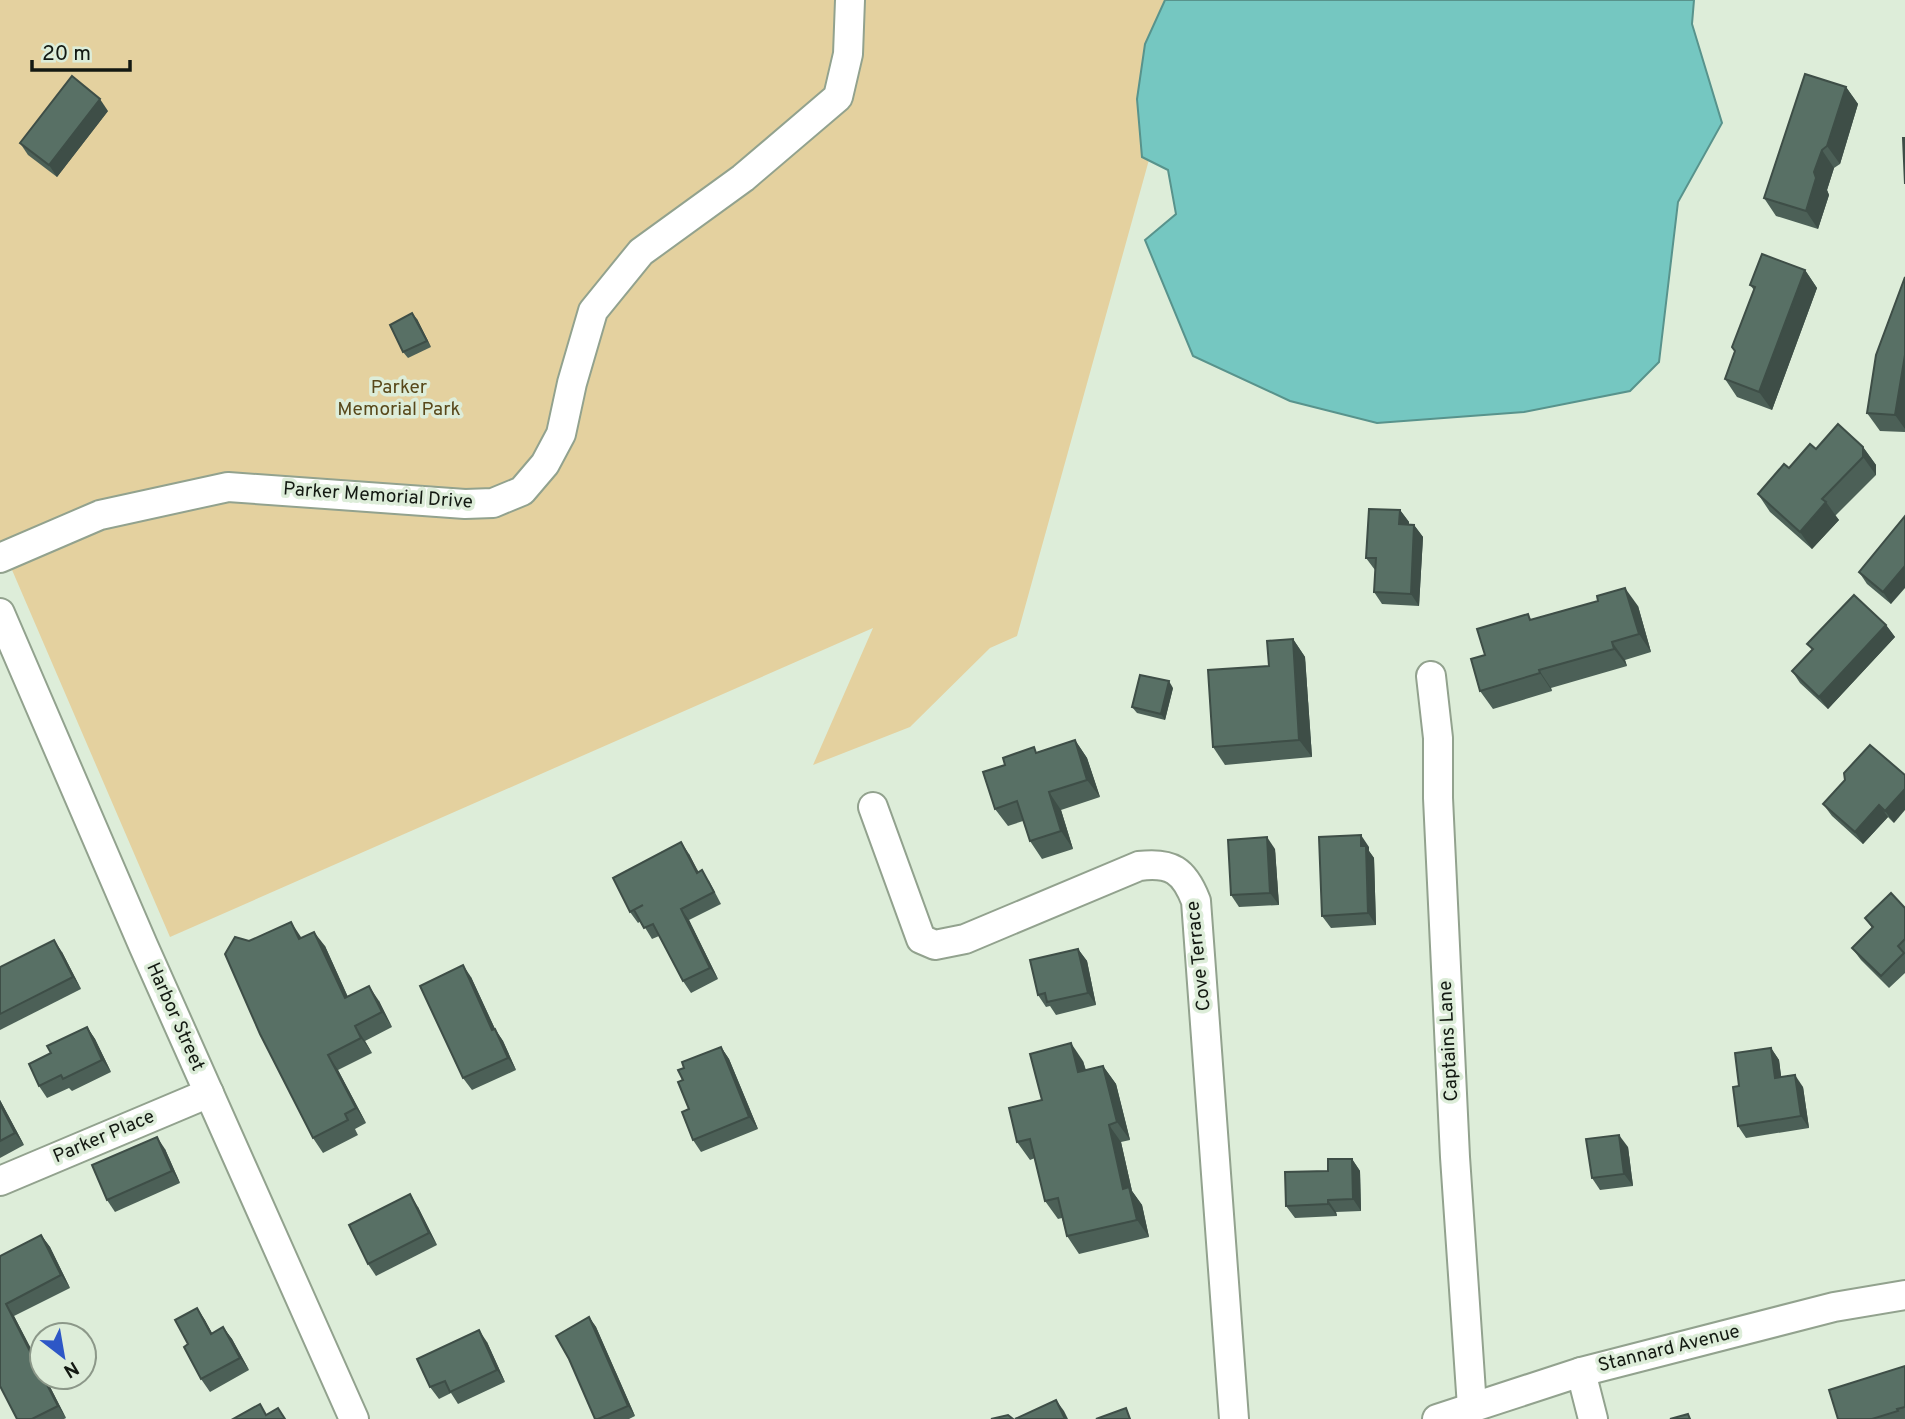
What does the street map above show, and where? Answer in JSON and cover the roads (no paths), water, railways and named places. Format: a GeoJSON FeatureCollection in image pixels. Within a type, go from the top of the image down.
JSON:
{"type":"FeatureCollection","features":[{"type":"Feature","properties":{"kind":"street","name":"Parker Memorial Drive"},"geometry":{"type":"LineString","coordinates":[[0,558],[100,515],[228,486],[465,504],[493,503],[522,491],[545,464],[561,434],[572,383],[593,311],[601,301],[641,252],[743,178],[838,97],[848,54],[850,0]]}},
{"type":"Feature","properties":{"kind":"street","name":"Harbor Street"},"geometry":{"type":"LineString","coordinates":[[0,613],[354,1419]]}},
{"type":"Feature","properties":{"kind":"street","name":"Captains Lane"},"geometry":{"type":"LineString","coordinates":[[1431,676],[1438,738],[1455,1157],[1472,1407]]}},
{"type":"Feature","properties":{"kind":"street","name":"Cove Terrace"},"geometry":{"type":"LineString","coordinates":[[873,807],[921,939],[935,945],[965,939],[1139,866],[1160,863],[1177,871],[1189,883],[1196,901],[1234,1419]]}},
{"type":"Feature","properties":{"kind":"street","name":"Parker Place"},"geometry":{"type":"LineString","coordinates":[[0,1181],[209,1093]]}},
{"type":"Feature","properties":{"kind":"street","name":"Stannard Avenue"},"geometry":{"type":"LineString","coordinates":[[1437,1419],[1581,1372],[1833,1307],[1905,1295]]}},
{"type":"Feature","properties":{"kind":"street"},"geometry":{"type":"LineString","coordinates":[[1581,1372],[1593,1419]]}},
{"type":"Feature","properties":{"kind":"water"},"geometry":{"type":"Polygon","coordinates":[[[1165,0],[1694,0],[1692,24],[1722,123],[1678,202],[1659,362],[1630,391],[1524,412],[1377,423],[1290,401],[1193,356],[1145,240],[1176,214],[1168,170],[1142,157],[1137,99],[1145,44],[1165,0]]]}},
{"type":"Feature","properties":{"kind":"park label","name":"Parker Memorial Park"},"geometry":{"type":"Point","coordinates":[399,399]}}]}
